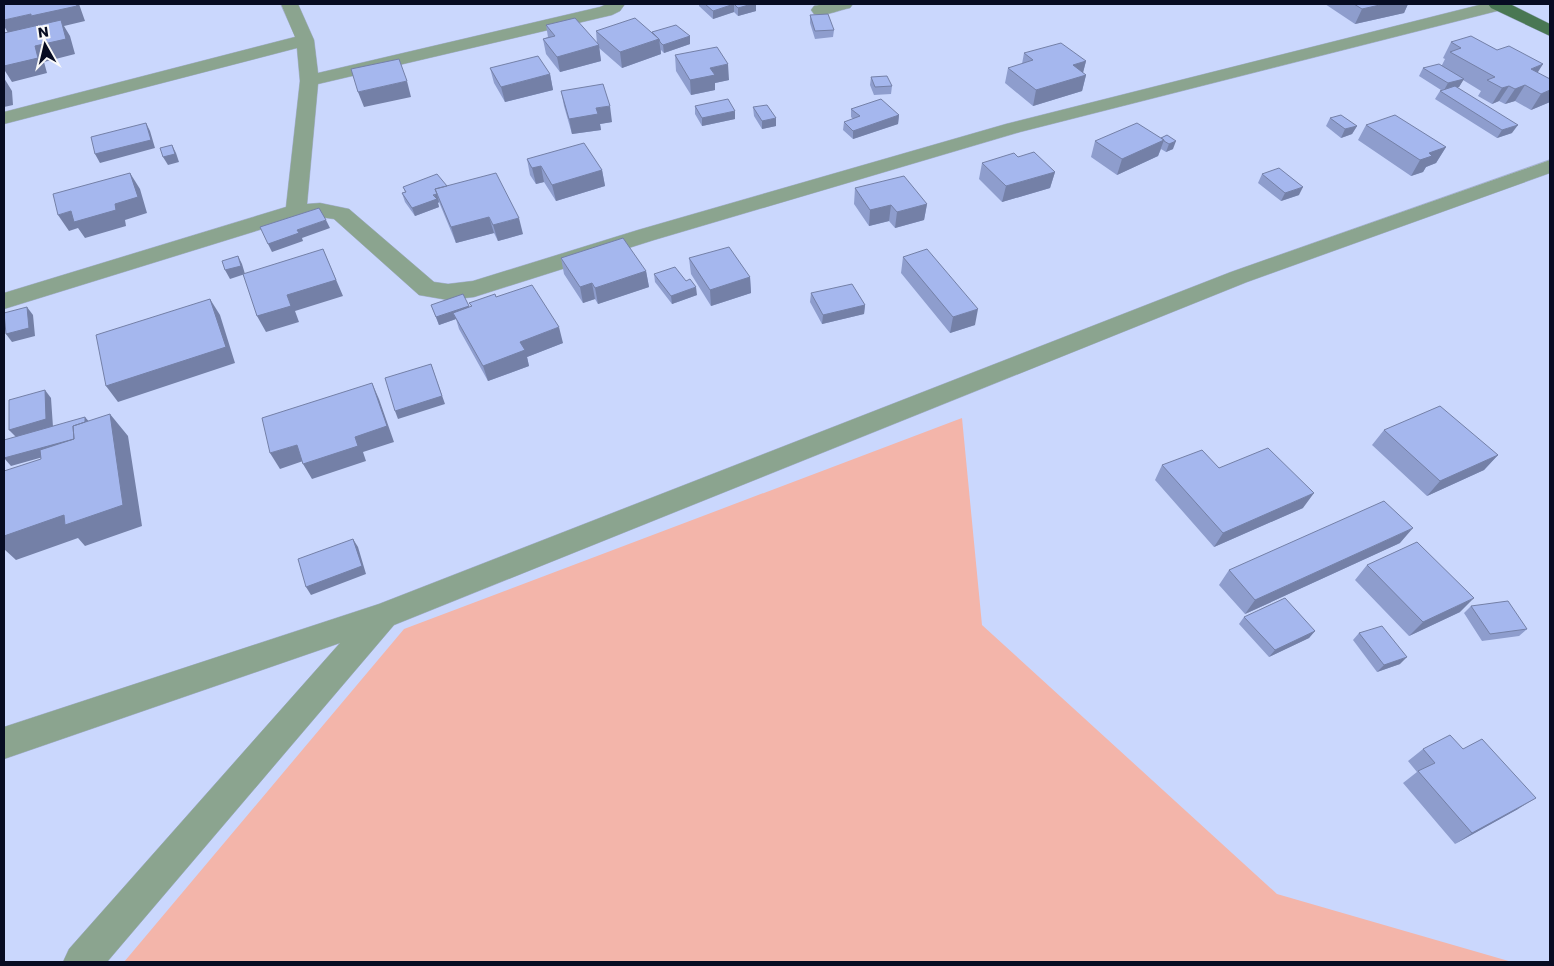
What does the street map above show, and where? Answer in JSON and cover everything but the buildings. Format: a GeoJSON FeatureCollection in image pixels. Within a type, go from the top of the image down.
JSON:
{"type":"FeatureCollection","features":[{"type":"Feature","properties":{"kind":"main road"},"geometry":{"type":"LineString","coordinates":[[1498,4],[1550,31]]}},
{"type":"Feature","properties":{"kind":"street"},"geometry":{"type":"LineString","coordinates":[[289,4],[305,40],[309,81],[296,211]]}},
{"type":"Feature","properties":{"kind":"street"},"geometry":{"type":"LineString","coordinates":[[309,81],[606,10],[614,7],[616,4]]}},
{"type":"Feature","properties":{"kind":"street"},"geometry":{"type":"LineString","coordinates":[[820,10],[844,4]]}},
{"type":"Feature","properties":{"kind":"street"},"geometry":{"type":"LineString","coordinates":[[4,301],[296,211],[320,210],[341,214],[427,289],[448,292],[474,289],[646,234],[1013,128],[1498,4]]}},
{"type":"Feature","properties":{"kind":"street"},"geometry":{"type":"LineString","coordinates":[[4,118],[305,40]]}},
{"type":"Feature","properties":{"kind":"street"},"geometry":{"type":"LineString","coordinates":[[4,743],[384,615],[1239,276],[1550,166]]}},
{"type":"Feature","properties":{"kind":"street"},"geometry":{"type":"LineString","coordinates":[[82,962],[384,615]]}},
{"type":"Feature","properties":{"kind":"shaded area"},"geometry":{"type":"Polygon","coordinates":[[[962,418],[982,625],[1277,894],[1512,962],[124,962],[404,629],[962,418]]]}}]}
